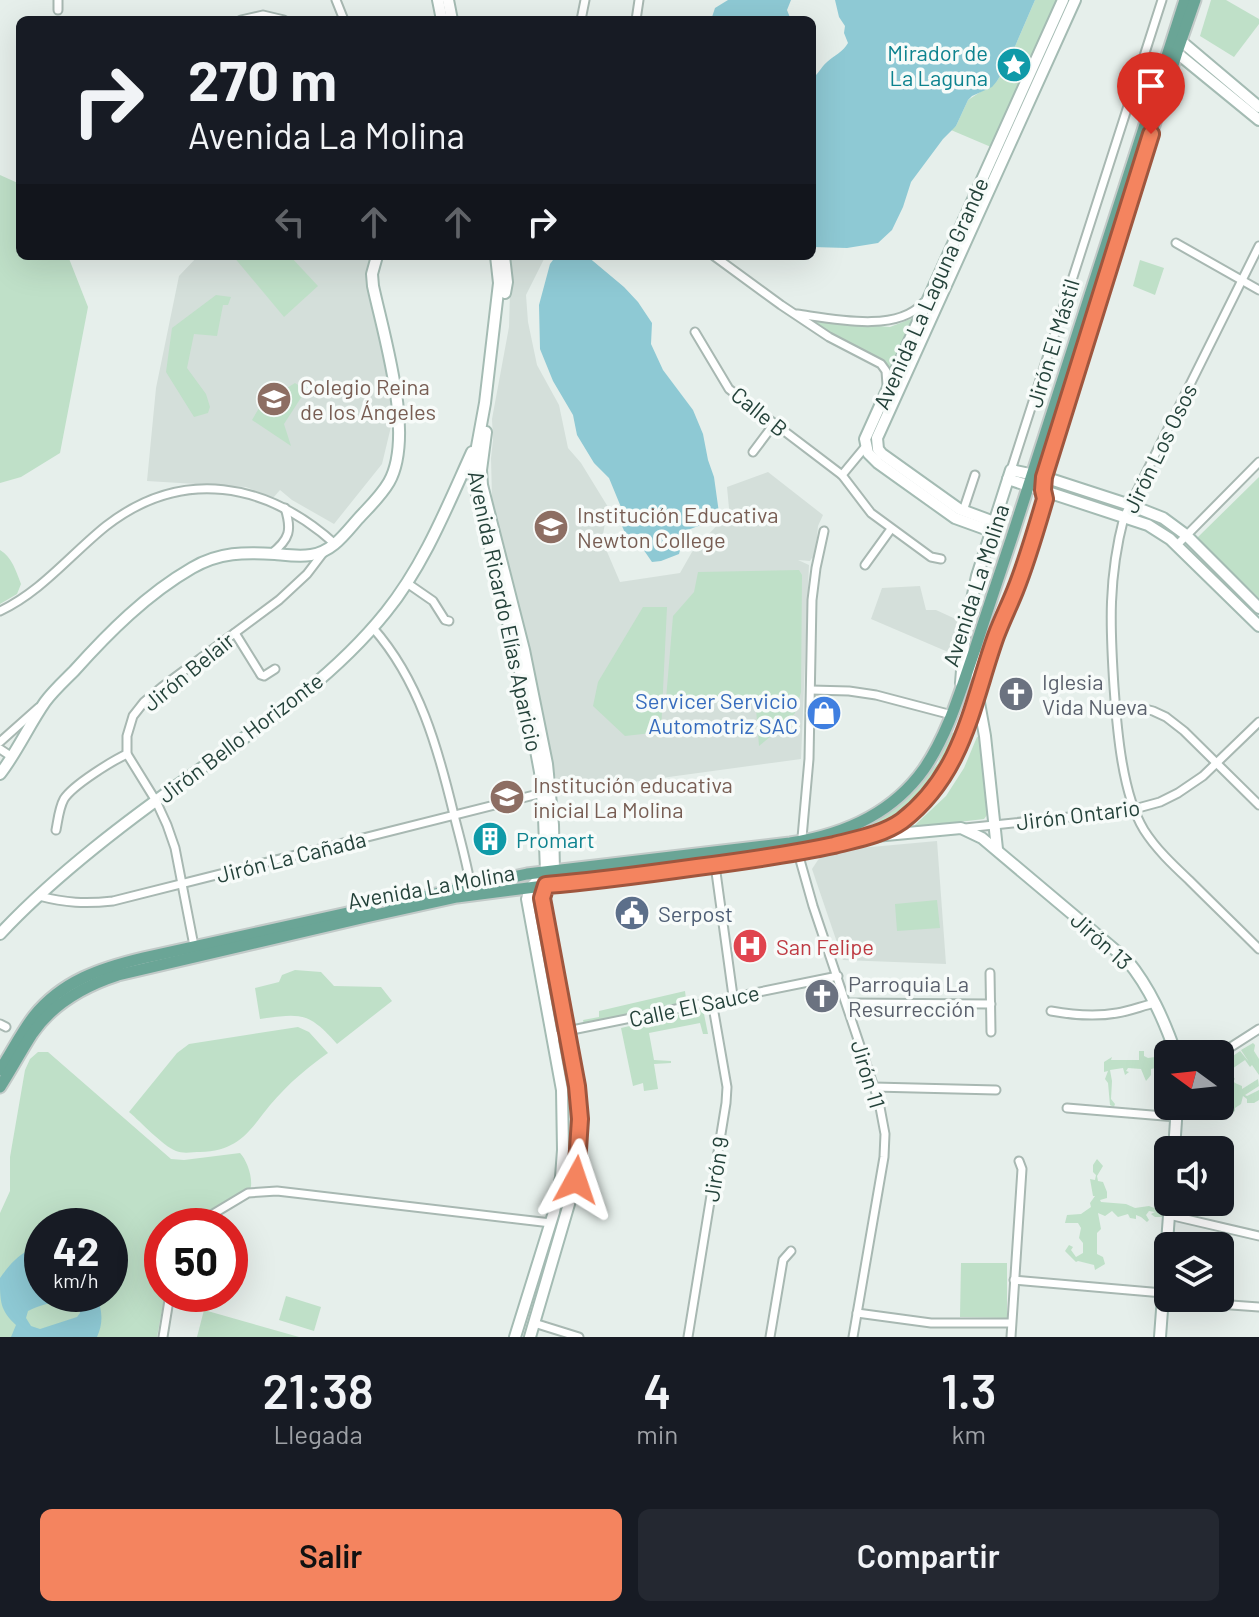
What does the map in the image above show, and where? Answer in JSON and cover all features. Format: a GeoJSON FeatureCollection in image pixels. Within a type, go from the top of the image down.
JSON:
{"type":"FeatureCollection","features":[{"type":"Feature","properties":{"kind":"main road","name":"Avenida La Molina"},"geometry":{"type":"LineString","coordinates":[[0,1070],[36,1014],[64,988],[115,965],[195,952],[471,891],[527,874],[801,847],[864,821],[906,791],[937,748],[961,691],[1126,215],[1185,0]]}},
{"type":"Feature","properties":{"kind":"main road","name":"Avenida La Molina"},"geometry":{"type":"LineString","coordinates":[[1035,479],[1100,264],[1175,44],[1195,0]]}},
{"type":"Feature","properties":{"kind":"main road"},"geometry":{"type":"LineString","coordinates":[[1100,264],[1126,215]]}},
{"type":"Feature","properties":{"kind":"main road","name":"Avenida La Molina"},"geometry":{"type":"LineString","coordinates":[[471,891],[530,888],[715,865],[869,836],[900,822],[943,775],[961,743],[1045,499],[1035,479]]}},
{"type":"Feature","properties":{"kind":"main road","name":"Avenida La Molina"},"geometry":{"type":"LineString","coordinates":[[0,1087],[33,1033],[57,1006],[72,995],[118,975],[195,952]]}},
{"type":"Feature","properties":{"kind":"street"},"geometry":{"type":"LineString","coordinates":[[58,0],[58,10]]}},
{"type":"Feature","properties":{"kind":"street","name":"Avenida La Laguna Grande"},"geometry":{"type":"LineString","coordinates":[[992,527],[959,512],[873,459],[866,446],[868,430],[881,414],[941,282],[1063,0]]}},
{"type":"Feature","properties":{"kind":"street","name":"Avenida La Laguna Grande"},"geometry":{"type":"LineString","coordinates":[[976,204],[1075,0]]}},
{"type":"Feature","properties":{"kind":"street","name":"Jirón El Mástil"},"geometry":{"type":"LineString","coordinates":[[961,691],[965,632],[977,576],[1162,0]]}},
{"type":"Feature","properties":{"kind":"street"},"geometry":{"type":"LineString","coordinates":[[1175,44],[1238,96],[1259,120]]}},
{"type":"Feature","properties":{"kind":"street"},"geometry":{"type":"LineString","coordinates":[[1238,96],[1259,107]]}},
{"type":"Feature","properties":{"kind":"street"},"geometry":{"type":"LineString","coordinates":[[1176,243],[1259,290]]}},
{"type":"Feature","properties":{"kind":"street","name":"Jirón Los Osos"},"geometry":{"type":"LineString","coordinates":[[1259,246],[1124,517],[1114,564],[1110,611],[1115,710],[1121,755],[1135,810],[1144,830],[1158,848],[1259,949]]}},
{"type":"Feature","properties":{"kind":"street"},"geometry":{"type":"LineString","coordinates":[[0,742],[46,701],[134,610],[168,583],[214,557],[233,553],[309,556],[323,553],[335,544],[388,485],[394,472],[400,429],[397,400],[373,286],[376,260]]}},
{"type":"Feature","properties":{"kind":"street","name":"Avenida Ricardo Elías Aparicio"},"geometry":{"type":"LineString","coordinates":[[496,260],[499,283],[485,403],[474,463],[475,486],[525,692],[542,793],[550,871]]}},
{"type":"Feature","properties":{"kind":"street","name":"Avenida Ricardo Elías Aparicio"},"geometry":{"type":"LineString","coordinates":[[504,260],[507,282],[481,470],[482,485],[524,650],[547,764],[553,825],[550,871]]}},
{"type":"Feature","properties":{"kind":"street"},"geometry":{"type":"LineString","coordinates":[[720,260],[829,337],[881,364],[886,371],[887,388]]}},
{"type":"Feature","properties":{"kind":"street","name":"Avenida La Laguna Grande"},"geometry":{"type":"LineString","coordinates":[[941,282],[928,298],[887,388],[877,444],[882,454],[959,512]]}},
{"type":"Feature","properties":{"kind":"street"},"geometry":{"type":"LineString","coordinates":[[795,314],[889,321],[918,309],[928,298]]}},
{"type":"Feature","properties":{"kind":"street"},"geometry":{"type":"LineString","coordinates":[[829,337],[829,327],[835,319]]}},
{"type":"Feature","properties":{"kind":"street","name":"Calle B"},"geometry":{"type":"LineString","coordinates":[[695,332],[729,389],[842,475],[871,513],[931,557],[941,559]]}},
{"type":"Feature","properties":{"kind":"street","name":"Jirón Bello Horizonte"},"geometry":{"type":"LineString","coordinates":[[0,934],[39,896],[156,801],[306,693],[373,628],[407,583],[423,555],[487,424]]}},
{"type":"Feature","properties":{"kind":"street"},"geometry":{"type":"LineString","coordinates":[[753,452],[774,424]]}},
{"type":"Feature","properties":{"kind":"street"},"geometry":{"type":"LineString","coordinates":[[842,475],[866,446]]}},
{"type":"Feature","properties":{"kind":"street"},"geometry":{"type":"LineString","coordinates":[[1177,545],[1259,462]]}},
{"type":"Feature","properties":{"kind":"street"},"geometry":{"type":"LineString","coordinates":[[1010,474],[1130,505],[1163,518],[1186,535],[1259,608]]}},
{"type":"Feature","properties":{"kind":"street"},"geometry":{"type":"LineString","coordinates":[[959,512],[975,475]]}},
{"type":"Feature","properties":{"kind":"street"},"geometry":{"type":"LineString","coordinates":[[459,482],[475,486]]}},
{"type":"Feature","properties":{"kind":"street"},"geometry":{"type":"LineString","coordinates":[[1,611],[38,586],[122,515],[171,492],[193,489],[229,491],[264,499],[303,518],[335,544]]}},
{"type":"Feature","properties":{"kind":"street"},"geometry":{"type":"LineString","coordinates":[[1043,490],[1148,525],[1177,545],[1259,626]]}},
{"type":"Feature","properties":{"kind":"street"},"geometry":{"type":"LineString","coordinates":[[271,554],[282,545],[288,534],[285,508]]}},
{"type":"Feature","properties":{"kind":"street"},"geometry":{"type":"LineString","coordinates":[[865,565],[891,529]]}},
{"type":"Feature","properties":{"kind":"street","name":"Jirón 11"},"geometry":{"type":"LineString","coordinates":[[824,531],[812,600],[808,775],[802,868],[879,1102],[885,1134],[884,1157],[853,1337]]}},
{"type":"Feature","properties":{"kind":"street","name":"Jirón Belair"},"geometry":{"type":"LineString","coordinates":[[127,754],[127,736],[133,716],[144,702],[279,600],[307,574],[323,553]]}},
{"type":"Feature","properties":{"kind":"street"},"geometry":{"type":"LineString","coordinates":[[407,583],[433,601],[445,620],[449,621]]}},
{"type":"Feature","properties":{"kind":"street"},"geometry":{"type":"LineString","coordinates":[[373,628],[391,648],[428,722],[441,760],[471,891]]}},
{"type":"Feature","properties":{"kind":"street"},"geometry":{"type":"LineString","coordinates":[[235,633],[261,675],[275,669]]}},
{"type":"Feature","properties":{"kind":"street"},"geometry":{"type":"LineString","coordinates":[[975,649],[997,849]]}},
{"type":"Feature","properties":{"kind":"street"},"geometry":{"type":"LineString","coordinates":[[811,690],[876,695],[952,715]]}},
{"type":"Feature","properties":{"kind":"street"},"geometry":{"type":"LineString","coordinates":[[0,774],[46,701]]}},
{"type":"Feature","properties":{"kind":"street"},"geometry":{"type":"LineString","coordinates":[[1115,710],[1141,708],[1159,713],[1178,726],[1259,805]]}},
{"type":"Feature","properties":{"kind":"street","name":"Jirón Ontario"},"geometry":{"type":"LineString","coordinates":[[869,836],[1135,810],[1160,802],[1203,776],[1259,722]]}},
{"type":"Feature","properties":{"kind":"street"},"geometry":{"type":"LineString","coordinates":[[0,749],[12,757]]}},
{"type":"Feature","properties":{"kind":"street"},"geometry":{"type":"LineString","coordinates":[[56,830],[65,797],[106,764],[127,754],[156,801],[175,848],[195,952]]}},
{"type":"Feature","properties":{"kind":"street","name":"Jirón La Cañada"},"geometry":{"type":"LineString","coordinates":[[39,896],[65,903],[113,901],[542,793]]}},
{"type":"Feature","properties":{"kind":"street","name":"Jirón 13"},"geometry":{"type":"LineString","coordinates":[[961,828],[997,849],[1127,960],[1138,972],[1155,1003],[1171,1040]]}},
{"type":"Feature","properties":{"kind":"street"},"geometry":{"type":"LineString","coordinates":[[715,865],[733,996]]}},
{"type":"Feature","properties":{"kind":"street"},"geometry":{"type":"LineString","coordinates":[[530,1337],[576,1180],[579,1152],[577,1086],[542,898],[550,871]]}},
{"type":"Feature","properties":{"kind":"street"},"geometry":{"type":"LineString","coordinates":[[515,1337],[551,1223],[561,1177],[562,1090],[527,899],[530,888],[550,871]]}},
{"type":"Feature","properties":{"kind":"street"},"geometry":{"type":"LineString","coordinates":[[990,973],[991,1032]]}},
{"type":"Feature","properties":{"kind":"street","name":"Calle El Sauce"},"geometry":{"type":"LineString","coordinates":[[553,1041],[567,1031],[838,976]]}},
{"type":"Feature","properties":{"kind":"street","name":"Jirón 9"},"geometry":{"type":"LineString","coordinates":[[688,1337],[726,1103],[727,1087],[712,1001]]}},
{"type":"Feature","properties":{"kind":"street"},"geometry":{"type":"LineString","coordinates":[[847,1003],[991,1004]]}},
{"type":"Feature","properties":{"kind":"street"},"geometry":{"type":"LineString","coordinates":[[1051,1011],[1099,1015],[1155,1003]]}},
{"type":"Feature","properties":{"kind":"street"},"geometry":{"type":"LineString","coordinates":[[1234,1045],[1259,1029]]}},
{"type":"Feature","properties":{"kind":"street"},"geometry":{"type":"LineString","coordinates":[[874,1087],[996,1090]]}},
{"type":"Feature","properties":{"kind":"street"},"geometry":{"type":"LineString","coordinates":[[1067,1108],[1154,1111]]}},
{"type":"Feature","properties":{"kind":"street"},"geometry":{"type":"LineString","coordinates":[[1011,1337],[1022,1169],[1019,1161]]}},
{"type":"Feature","properties":{"kind":"street"},"geometry":{"type":"LineString","coordinates":[[223,1208],[248,1193],[277,1191],[551,1223]]}},
{"type":"Feature","properties":{"kind":"street"},"geometry":{"type":"LineString","coordinates":[[1173,1216],[1259,1236]]}},
{"type":"Feature","properties":{"kind":"street"},"geometry":{"type":"LineString","coordinates":[[544,1246],[557,1249]]}},
{"type":"Feature","properties":{"kind":"street"},"geometry":{"type":"LineString","coordinates":[[770,1337],[783,1260],[791,1251]]}},
{"type":"Feature","properties":{"kind":"street"},"geometry":{"type":"LineString","coordinates":[[1014,1280],[1154,1295]]}},
{"type":"Feature","properties":{"kind":"street"},"geometry":{"type":"LineString","coordinates":[[1234,1304],[1259,1307]]}},
{"type":"Feature","properties":{"kind":"street"},"geometry":{"type":"LineString","coordinates":[[163,1337],[167,1312]]}},
{"type":"Feature","properties":{"kind":"street"},"geometry":{"type":"LineString","coordinates":[[1160,1337],[1162,1312]]}},
{"type":"Feature","properties":{"kind":"street"},"geometry":{"type":"LineString","coordinates":[[857,1313],[931,1323],[1011,1323]]}},
{"type":"Feature","properties":{"kind":"street"},"geometry":{"type":"LineString","coordinates":[[534,1323],[579,1337]]}},
{"type":"Feature","properties":{"kind":"shaded area","name":"Colegio Reina de los Ángeles"},"geometry":{"type":"Polygon","coordinates":[[[194,260],[371,260],[368,272],[395,410],[382,464],[334,524],[280,490],[273,498],[246,487],[147,481],[156,388],[179,276],[194,260]]]}},
{"type":"Feature","properties":{"kind":"shaded area","name":"Institución Educativa Newton College"},"geometry":{"type":"Polygon","coordinates":[[[511,260],[544,260],[526,295],[537,365],[559,405],[568,448],[608,507],[602,540],[620,582],[680,573],[692,552],[722,520],[730,519],[727,487],[768,472],[823,515],[818,526],[815,559],[798,560],[809,565],[801,759],[559,792],[492,498],[492,419],[509,327],[511,260]]]}},
{"type":"Feature","properties":{"kind":"shaded area"},"geometry":{"type":"Polygon","coordinates":[[[920,586],[926,610],[936,610],[960,621],[948,652],[871,619],[882,588],[920,586]]]}},
{"type":"Feature","properties":{"kind":"shaded area"},"geometry":{"type":"Polygon","coordinates":[[[937,841],[946,964],[843,960],[812,869],[818,860],[827,851],[937,841]]]}},
{"type":"Feature","properties":{"kind":"green space"},"geometry":{"type":"Polygon","coordinates":[[[1035,0],[1059,0],[991,147],[951,130],[968,100],[997,81],[1035,0]]]}},
{"type":"Feature","properties":{"kind":"green space"},"geometry":{"type":"Polygon","coordinates":[[[1211,0],[1226,0],[1259,19],[1259,24],[1234,57],[1200,36],[1211,0]]]}},
{"type":"Feature","properties":{"kind":"green space"},"geometry":{"type":"Polygon","coordinates":[[[0,175],[16,182],[16,260],[70,260],[88,307],[60,453],[21,477],[0,483],[0,175]]]}},
{"type":"Feature","properties":{"kind":"green space"},"geometry":{"type":"Polygon","coordinates":[[[236,260],[294,260],[318,286],[284,317],[236,260]]]}},
{"type":"Feature","properties":{"kind":"green space"},"geometry":{"type":"Polygon","coordinates":[[[1140,260],[1164,268],[1155,295],[1133,286],[1140,260]]]}},
{"type":"Feature","properties":{"kind":"green space"},"geometry":{"type":"Polygon","coordinates":[[[216,295],[231,297],[228,305],[223,305],[217,336],[194,334],[187,368],[206,394],[210,407],[208,413],[194,417],[166,372],[172,328],[216,295]]]}},
{"type":"Feature","properties":{"kind":"green space"},"geometry":{"type":"Polygon","coordinates":[[[913,318],[889,372],[874,355],[852,346],[809,320],[890,327],[913,318]]]}},
{"type":"Feature","properties":{"kind":"green space"},"geometry":{"type":"Polygon","coordinates":[[[295,383],[306,390],[284,424],[291,446],[252,420],[262,403],[295,383]]]}},
{"type":"Feature","properties":{"kind":"green space"},"geometry":{"type":"Polygon","coordinates":[[[1259,477],[1259,598],[1197,538],[1259,477]]]}},
{"type":"Feature","properties":{"kind":"green space"},"geometry":{"type":"Polygon","coordinates":[[[0,550],[11,560],[21,584],[17,594],[0,604],[0,550]]]}},
{"type":"Feature","properties":{"kind":"green space"},"geometry":{"type":"Polygon","coordinates":[[[799,570],[802,575],[801,692],[795,713],[787,723],[759,746],[755,696],[666,699],[673,616],[694,592],[698,572],[799,570]]]}},
{"type":"Feature","properties":{"kind":"green space"},"geometry":{"type":"Polygon","coordinates":[[[643,607],[667,607],[661,732],[625,736],[593,706],[598,682],[643,607]]]}},
{"type":"Feature","properties":{"kind":"green space"},"geometry":{"type":"Polygon","coordinates":[[[956,732],[951,753],[914,804],[894,822],[869,831],[866,827],[919,785],[938,763],[949,734],[956,732]]]}},
{"type":"Feature","properties":{"kind":"green space"},"geometry":{"type":"Polygon","coordinates":[[[980,736],[987,815],[984,819],[916,827],[946,796],[980,736]]]}},
{"type":"Feature","properties":{"kind":"green space"},"geometry":{"type":"Polygon","coordinates":[[[937,900],[940,928],[897,931],[895,904],[937,900]]]}},
{"type":"Feature","properties":{"kind":"green space"},"geometry":{"type":"Polygon","coordinates":[[[532,904],[538,904],[563,1028],[556,1033],[532,904]]]}},
{"type":"Feature","properties":{"kind":"green space"},"geometry":{"type":"Polygon","coordinates":[[[295,970],[321,972],[334,986],[381,987],[392,1001],[337,1044],[319,1026],[303,1017],[260,1019],[255,988],[279,982],[282,975],[295,970]]]}},
{"type":"Feature","properties":{"kind":"green space"},"geometry":{"type":"Polygon","coordinates":[[[685,991],[684,1003],[584,1025],[583,1020],[599,1017],[599,1011],[685,991]]]}},
{"type":"Feature","properties":{"kind":"green space"},"geometry":{"type":"Polygon","coordinates":[[[703,1009],[708,1034],[703,1034],[700,1023],[649,1033],[654,1060],[671,1063],[654,1064],[658,1089],[644,1091],[643,1083],[633,1086],[621,1028],[703,1009]]]}},
{"type":"Feature","properties":{"kind":"green space"},"geometry":{"type":"Polygon","coordinates":[[[298,1027],[309,1032],[328,1053],[292,1082],[248,1133],[229,1146],[200,1152],[176,1151],[129,1112],[177,1053],[189,1044],[298,1027]]]}},
{"type":"Feature","properties":{"kind":"green space"},"geometry":{"type":"Polygon","coordinates":[[[1253,1043],[1255,1045],[1259,1075],[1245,1060],[1234,1068],[1234,1055],[1240,1051],[1249,1062],[1241,1050],[1253,1043]]]}},
{"type":"Feature","properties":{"kind":"green space"},"geometry":{"type":"Polygon","coordinates":[[[1139,1051],[1144,1051],[1144,1056],[1154,1057],[1154,1068],[1146,1081],[1141,1069],[1128,1068],[1126,1071],[1129,1072],[1125,1075],[1123,1068],[1110,1070],[1111,1099],[1115,1104],[1114,1107],[1110,1105],[1105,1079],[1108,1071],[1104,1072],[1104,1062],[1112,1057],[1111,1060],[1139,1060],[1139,1051]]]}},
{"type":"Feature","properties":{"kind":"green space"},"geometry":{"type":"Polygon","coordinates":[[[38,1052],[48,1052],[171,1159],[240,1153],[247,1165],[250,1190],[214,1208],[144,1208],[144,1312],[162,1312],[157,1337],[0,1337],[0,1213],[10,1191],[10,1157],[25,1070],[38,1052]]]}},
{"type":"Feature","properties":{"kind":"green space"},"geometry":{"type":"Polygon","coordinates":[[[1258,1079],[1259,1086],[1245,1095],[1259,1090],[1259,1100],[1247,1103],[1243,1096],[1235,1111],[1234,1082],[1242,1089],[1258,1079]]]}},
{"type":"Feature","properties":{"kind":"green space"},"geometry":{"type":"Polygon","coordinates":[[[1097,1159],[1103,1166],[1097,1176],[1098,1181],[1103,1182],[1107,1198],[1101,1202],[1154,1208],[1154,1212],[1149,1211],[1146,1215],[1147,1222],[1136,1215],[1136,1219],[1128,1214],[1118,1217],[1112,1211],[1105,1216],[1098,1213],[1101,1229],[1097,1233],[1097,1254],[1103,1257],[1105,1264],[1095,1270],[1094,1265],[1076,1262],[1065,1251],[1069,1245],[1073,1247],[1071,1250],[1076,1257],[1083,1253],[1078,1223],[1065,1223],[1067,1215],[1081,1214],[1091,1207],[1095,1196],[1090,1179],[1095,1180],[1096,1175],[1093,1165],[1097,1159]]]}},
{"type":"Feature","properties":{"kind":"green space"},"geometry":{"type":"Polygon","coordinates":[[[961,1263],[1007,1263],[1007,1318],[960,1317],[961,1263]]]}},
{"type":"Feature","properties":{"kind":"green space"},"geometry":{"type":"Polygon","coordinates":[[[286,1296],[321,1307],[314,1331],[279,1320],[286,1296]]]}},
{"type":"Feature","properties":{"kind":"green space"},"geometry":{"type":"Polygon","coordinates":[[[203,1312],[211,1312],[299,1337],[197,1337],[203,1312]]]}},
{"type":"Feature","properties":{"kind":"water"},"geometry":{"type":"Polygon","coordinates":[[[728,0],[791,0],[787,10],[789,16],[712,16],[715,8],[728,0]]]}},
{"type":"Feature","properties":{"kind":"water"},"geometry":{"type":"Polygon","coordinates":[[[835,0],[1035,0],[1007,65],[992,87],[968,100],[956,126],[911,182],[892,230],[878,243],[847,248],[816,247],[816,75],[848,43],[845,26],[835,0]]]}},
{"type":"Feature","properties":{"kind":"water"},"geometry":{"type":"Polygon","coordinates":[[[553,260],[592,260],[624,287],[652,323],[651,344],[663,370],[693,410],[714,477],[719,513],[706,523],[685,531],[679,554],[652,562],[643,549],[639,534],[626,535],[622,526],[623,512],[609,478],[594,463],[577,435],[573,415],[553,381],[540,349],[539,305],[553,260]]]}},
{"type":"Feature","properties":{"kind":"water"},"geometry":{"type":"Polygon","coordinates":[[[24,1254],[24,1312],[28,1312],[26,1318],[31,1326],[40,1329],[77,1317],[80,1312],[101,1312],[97,1337],[11,1337],[16,1325],[2,1305],[0,1278],[24,1254]]]}},
{"type":"Feature","properties":{"kind":"place","name":"Mirador de La Laguna"},"geometry":{"type":"Point","coordinates":[1014,65]}},
{"type":"Feature","properties":{"kind":"place","name":"Colegio Reina de los Ángeles"},"geometry":{"type":"Point","coordinates":[274,399]}},
{"type":"Feature","properties":{"kind":"place","name":"Institución Educativa Newton College"},"geometry":{"type":"Point","coordinates":[551,527]}},
{"type":"Feature","properties":{"kind":"place","name":"Iglesia Vida Nueva"},"geometry":{"type":"Point","coordinates":[1016,694]}},
{"type":"Feature","properties":{"kind":"place","name":"Servicer Servicio Automotriz SAC"},"geometry":{"type":"Point","coordinates":[824,713]}},
{"type":"Feature","properties":{"kind":"place","name":"Institución educativa inicial La Molina"},"geometry":{"type":"Point","coordinates":[507,797]}},
{"type":"Feature","properties":{"kind":"place","name":"Promart"},"geometry":{"type":"Point","coordinates":[490,839]}},
{"type":"Feature","properties":{"kind":"place","name":"Serpost"},"geometry":{"type":"Point","coordinates":[632,913]}},
{"type":"Feature","properties":{"kind":"place","name":"San Felipe"},"geometry":{"type":"Point","coordinates":[750,946]}},
{"type":"Feature","properties":{"kind":"place","name":"Parroquia La Resurrección"},"geometry":{"type":"Point","coordinates":[822,996]}},
{"type":"Feature","properties":{"kind":"route"},"geometry":{"type":"LineString","coordinates":[[576,1180],[580,1119],[577,1086],[542,898],[546,885],[800,853],[879,833],[900,822],[926,797],[961,743],[997,633],[1027,557],[1045,499],[1044,477],[1151,134]]}}]}
